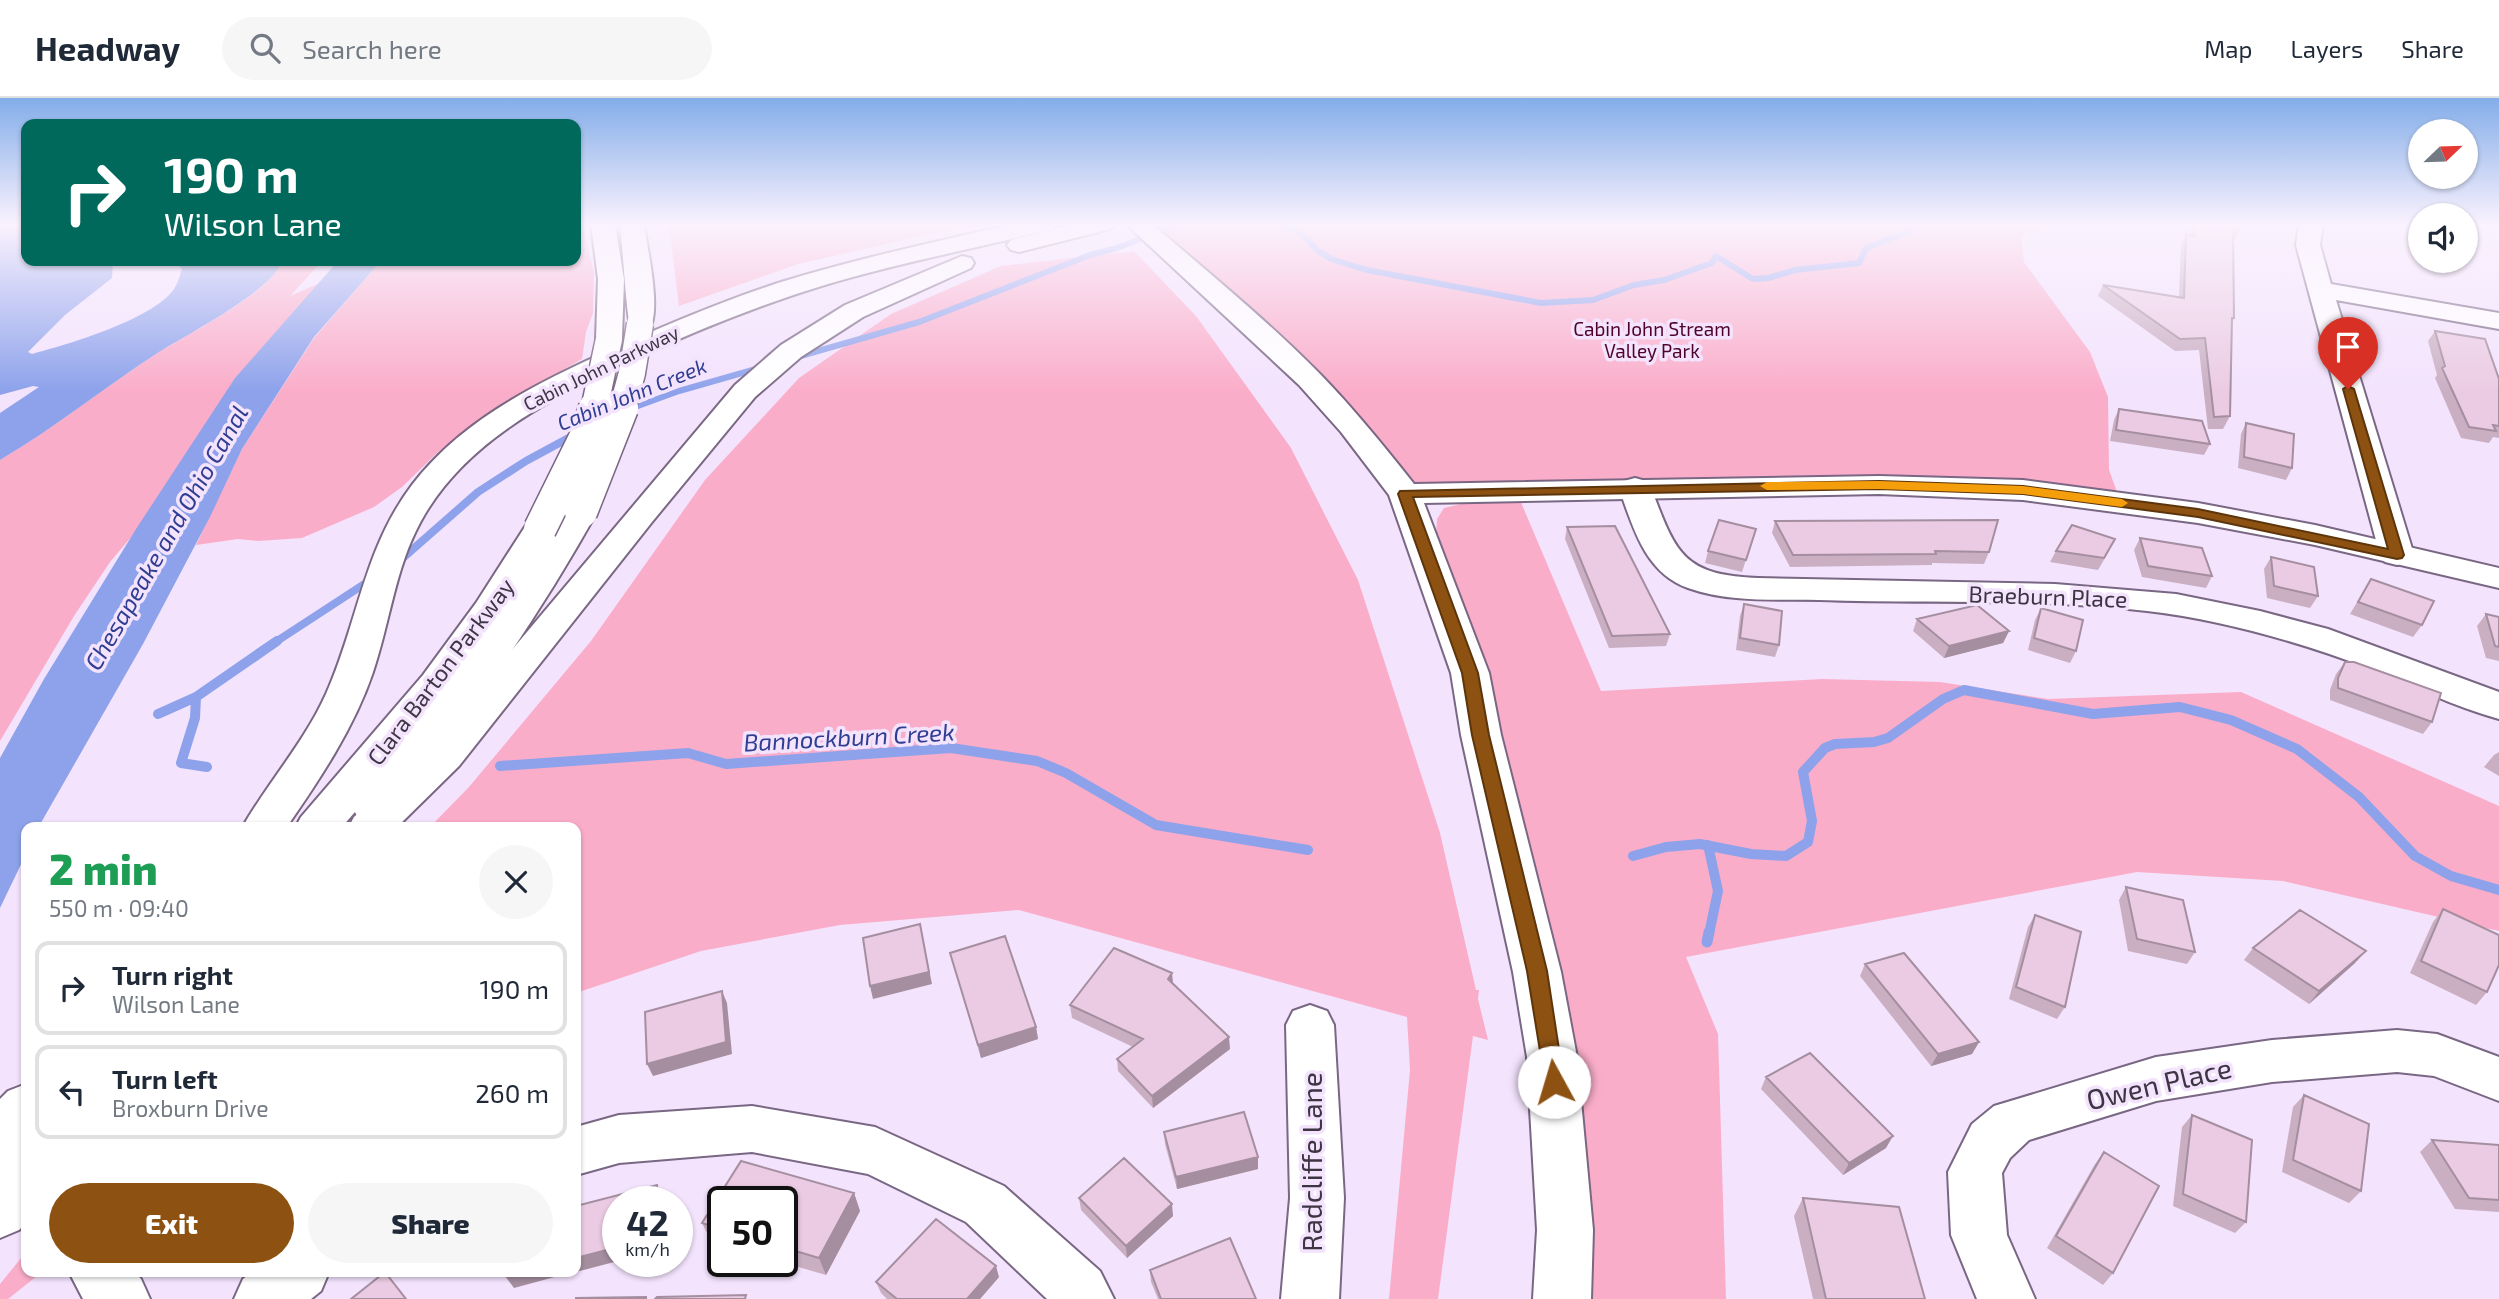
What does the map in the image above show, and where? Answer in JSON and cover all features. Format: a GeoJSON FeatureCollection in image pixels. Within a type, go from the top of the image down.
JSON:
{"type":"FeatureCollection","features":[{"type":"Feature","properties":{"kind":"main road","name":"Clara Barton Parkway"},"geometry":{"type":"LineString","coordinates":[[321,822],[409,719],[472,638],[540,529],[585,438],[600,392],[609,339],[611,280]]}},
{"type":"Feature","properties":{"kind":"main road","name":"Clara Barton Parkway"},"geometry":{"type":"LineString","coordinates":[[361,822],[415,758],[489,661],[553,563],[581,512],[625,407],[634,374],[640,324],[637,280]]}},
{"type":"Feature","properties":{"kind":"main road","name":"Cabin John Parkway"},"geometry":{"type":"LineString","coordinates":[[267,822],[327,735],[355,671],[393,547],[404,520],[437,475],[455,456],[500,419],[561,383],[667,334],[738,306],[821,280]]}},
{"type":"Feature","properties":{"kind":"main road"},"geometry":{"type":"LineString","coordinates":[[375,822],[445,756],[745,391],[791,351],[854,311],[919,280]]}},
{"type":"Feature","properties":{"kind":"main road"},"geometry":{"type":"LineString","coordinates":[[1203,280],[1309,379],[1352,426],[1405,494],[1470,673],[1481,735],[1537,971],[1553,1070],[1565,1230],[1562,1299]]}},
{"type":"Feature","properties":{"kind":"main road"},"geometry":{"type":"LineString","coordinates":[[2317,280],[2397,555]]}},
{"type":"Feature","properties":{"kind":"main road"},"geometry":{"type":"LineString","coordinates":[[2319,290],[2499,321]]}},
{"type":"Feature","properties":{"kind":"main road"},"geometry":{"type":"LineString","coordinates":[[1405,494],[1879,485],[2023,490],[2198,513],[2499,578]]}},
{"type":"Feature","properties":{"kind":"main road","name":"Braeburn Place"},"geometry":{"type":"LineString","coordinates":[[1634,488],[1662,552],[1686,575],[1707,583],[1874,593],[2092,596],[2154,601],[2251,619],[2317,637],[2499,706]]}},
{"type":"Feature","properties":{"kind":"main road","name":"Radcliffe Lane"},"geometry":{"type":"LineString","coordinates":[[1310,1025],[1317,1198],[1310,1299]]}},
{"type":"Feature","properties":{"kind":"main road","name":"Owen Place"},"geometry":{"type":"LineString","coordinates":[[2006,1299],[1979,1235],[1975,1172],[1991,1141],[2012,1122],[2156,1079],[2272,1061],[2398,1051],[2437,1055],[2499,1079]]}},
{"type":"Feature","properties":{"kind":"main road"},"geometry":{"type":"LineString","coordinates":[[0,1135],[21,1112]]}},
{"type":"Feature","properties":{"kind":"main road"},"geometry":{"type":"LineString","coordinates":[[581,1150],[619,1139],[752,1129],[875,1151],[985,1204],[1085,1299]]}},
{"type":"Feature","properties":{"kind":"main road"},"geometry":{"type":"LineString","coordinates":[[0,1158],[21,1139]]}},
{"type":"Feature","properties":{"kind":"main road"},"geometry":{"type":"LineString","coordinates":[[0,1212],[21,1190]]}},
{"type":"Feature","properties":{"kind":"main road"},"geometry":{"type":"LineString","coordinates":[[101,1277],[121,1299]]}},
{"type":"Feature","properties":{"kind":"main road"},"geometry":{"type":"LineString","coordinates":[[263,1299],[294,1277]]}},
{"type":"Feature","properties":{"kind":"green space"},"geometry":{"type":"Polygon","coordinates":[[[269,280],[305,280],[290,296],[328,280],[167,495],[110,562],[74,616],[0,741],[0,460],[159,352],[269,280]]]}},
{"type":"Feature","properties":{"kind":"green space"},"geometry":{"type":"Polygon","coordinates":[[[364,280],[594,280],[593,313],[586,332],[582,359],[501,406],[438,452],[402,487],[374,507],[302,538],[258,541],[238,539],[196,545],[242,449],[314,338],[364,280]]]}},
{"type":"Feature","properties":{"kind":"green space"},"geometry":{"type":"Polygon","coordinates":[[[676,280],[753,280],[679,306],[676,280]]]}},
{"type":"Feature","properties":{"kind":"green space"},"geometry":{"type":"Polygon","coordinates":[[[969,280],[1162,280],[1196,316],[1291,448],[1358,580],[1440,833],[1476,990],[1479,990],[1478,999],[1488,1040],[1473,1036],[1438,1299],[1389,1299],[1410,1070],[1407,1017],[1019,910],[840,925],[701,951],[581,991],[581,822],[435,822],[469,787],[591,641],[705,480],[799,378],[891,314],[969,280]]]}},
{"type":"Feature","properties":{"kind":"green space","name":"Cabin John Stream Valley Park"},"geometry":{"type":"Polygon","coordinates":[[[1200,280],[2037,280],[2090,352],[2108,397],[2109,470],[2121,503],[2023,490],[1405,494],[1352,426],[1200,280]]]}},
{"type":"Feature","properties":{"kind":"green space"},"geometry":{"type":"Polygon","coordinates":[[[1520,500],[1601,691],[1822,679],[1940,682],[2048,699],[2241,692],[2499,806],[2499,931],[2283,881],[2137,872],[1686,957],[1718,1034],[1726,1299],[1588,1299],[1568,1034],[1549,922],[1494,714],[1436,536],[1437,519],[1444,508],[1470,502],[1520,500]]]}},
{"type":"Feature","properties":{"kind":"green space"},"geometry":{"type":"Polygon","coordinates":[[[21,1258],[21,1277],[36,1277],[8,1299],[0,1299],[0,1284],[21,1258]]]}},
{"type":"Feature","properties":{"kind":"water"},"geometry":{"type":"Polygon","coordinates":[[[0,280],[109,280],[65,315],[28,352],[32,354],[108,329],[148,311],[164,300],[178,280],[269,280],[247,298],[159,352],[0,460],[0,413],[39,387],[33,386],[0,395],[0,280]]]}},
{"type":"Feature","properties":{"kind":"water","name":"Chesapeake and Ohio Canal"},"geometry":{"type":"Polygon","coordinates":[[[321,280],[364,280],[314,337],[242,449],[210,517],[143,644],[41,822],[21,822],[21,864],[0,908],[0,758],[44,679],[136,529],[235,378],[321,280]]]}},
{"type":"Feature","properties":{"kind":"building"},"geometry":{"type":"Polygon","coordinates":[[[2185,280],[2234,280],[2230,416],[2214,417],[2205,338],[2180,339],[2103,285],[2184,298],[2185,280]]]}},
{"type":"Feature","properties":{"kind":"building"},"geometry":{"type":"Polygon","coordinates":[[[2435,331],[2485,339],[2499,379],[2499,426],[2493,425],[2496,431],[2469,427],[2442,368],[2445,366],[2435,331]]]}},
{"type":"Feature","properties":{"kind":"building"},"geometry":{"type":"Polygon","coordinates":[[[2119,409],[2202,421],[2210,444],[2116,430],[2119,409]]]}},
{"type":"Feature","properties":{"kind":"building"},"geometry":{"type":"Polygon","coordinates":[[[2246,423],[2294,434],[2292,468],[2244,457],[2246,423]]]}},
{"type":"Feature","properties":{"kind":"building"},"geometry":{"type":"Polygon","coordinates":[[[1719,520],[1756,529],[1746,560],[1708,551],[1719,520]]]}},
{"type":"Feature","properties":{"kind":"building"},"geometry":{"type":"Polygon","coordinates":[[[1998,520],[1989,552],[1793,555],[1775,521],[1998,520]]]}},
{"type":"Feature","properties":{"kind":"building"},"geometry":{"type":"Polygon","coordinates":[[[2072,525],[2115,539],[2104,558],[2056,551],[2072,525]]]}},
{"type":"Feature","properties":{"kind":"building"},"geometry":{"type":"Polygon","coordinates":[[[1615,526],[1670,634],[1612,636],[1567,527],[1615,526]]]}},
{"type":"Feature","properties":{"kind":"building"},"geometry":{"type":"Polygon","coordinates":[[[2140,538],[2202,548],[2212,576],[2148,566],[2140,538]]]}},
{"type":"Feature","properties":{"kind":"building"},"geometry":{"type":"Polygon","coordinates":[[[2271,557],[2314,567],[2318,596],[2274,586],[2271,557]]]}},
{"type":"Feature","properties":{"kind":"building"},"geometry":{"type":"Polygon","coordinates":[[[2371,579],[2434,601],[2422,625],[2358,602],[2371,579]]]}},
{"type":"Feature","properties":{"kind":"building"},"geometry":{"type":"Polygon","coordinates":[[[1744,604],[1782,611],[1779,645],[1740,638],[1744,604]]]}},
{"type":"Feature","properties":{"kind":"building"},"geometry":{"type":"Polygon","coordinates":[[[1977,605],[2009,631],[1949,646],[1917,619],[1977,605]]]}},
{"type":"Feature","properties":{"kind":"building"},"geometry":{"type":"Polygon","coordinates":[[[2041,608],[2083,620],[2076,651],[2034,638],[2041,608]]]}},
{"type":"Feature","properties":{"kind":"building"},"geometry":{"type":"Polygon","coordinates":[[[2486,614],[2499,617],[2499,647],[2495,646],[2486,614]]]}},
{"type":"Feature","properties":{"kind":"building"},"geometry":{"type":"Polygon","coordinates":[[[2345,662],[2354,662],[2441,693],[2432,722],[2338,688],[2338,678],[2345,662]]]}},
{"type":"Feature","properties":{"kind":"building"},"geometry":{"type":"Polygon","coordinates":[[[2126,887],[2183,900],[2195,952],[2137,939],[2126,887]]]}},
{"type":"Feature","properties":{"kind":"building"},"geometry":{"type":"Polygon","coordinates":[[[2443,909],[2499,935],[2499,965],[2487,992],[2421,961],[2443,909]]]}},
{"type":"Feature","properties":{"kind":"building"},"geometry":{"type":"Polygon","coordinates":[[[2300,910],[2366,951],[2319,991],[2253,948],[2300,910]]]}},
{"type":"Feature","properties":{"kind":"building"},"geometry":{"type":"Polygon","coordinates":[[[2035,915],[2081,932],[2065,1007],[2016,987],[2035,915]]]}},
{"type":"Feature","properties":{"kind":"building"},"geometry":{"type":"Polygon","coordinates":[[[920,924],[929,972],[870,986],[863,938],[920,924]]]}},
{"type":"Feature","properties":{"kind":"building"},"geometry":{"type":"Polygon","coordinates":[[[1005,936],[1036,1027],[978,1045],[950,953],[1005,936]]]}},
{"type":"Feature","properties":{"kind":"building"},"geometry":{"type":"Polygon","coordinates":[[[1114,948],[1172,973],[1168,979],[1229,1037],[1152,1096],[1117,1059],[1143,1039],[1070,1005],[1114,948]]]}},
{"type":"Feature","properties":{"kind":"building"},"geometry":{"type":"Polygon","coordinates":[[[1904,953],[1979,1042],[1938,1054],[1865,964],[1904,953]]]}},
{"type":"Feature","properties":{"kind":"building"},"geometry":{"type":"Polygon","coordinates":[[[722,991],[726,1042],[647,1064],[645,1012],[722,991]]]}},
{"type":"Feature","properties":{"kind":"building"},"geometry":{"type":"Polygon","coordinates":[[[1810,1053],[1893,1136],[1849,1163],[1766,1077],[1810,1053]]]}},
{"type":"Feature","properties":{"kind":"building"},"geometry":{"type":"Polygon","coordinates":[[[2304,1095],[2369,1124],[2361,1191],[2293,1160],[2304,1095]]]}},
{"type":"Feature","properties":{"kind":"building"},"geometry":{"type":"Polygon","coordinates":[[[1244,1112],[1258,1157],[1176,1177],[1164,1132],[1244,1112]]]}},
{"type":"Feature","properties":{"kind":"building"},"geometry":{"type":"Polygon","coordinates":[[[2192,1115],[2252,1140],[2246,1222],[2183,1194],[2192,1115]]]}},
{"type":"Feature","properties":{"kind":"building"},"geometry":{"type":"Polygon","coordinates":[[[2432,1140],[2499,1145],[2499,1200],[2469,1198],[2432,1140]]]}},
{"type":"Feature","properties":{"kind":"building"},"geometry":{"type":"Polygon","coordinates":[[[2104,1152],[2159,1186],[2113,1273],[2056,1236],[2104,1152]]]}},
{"type":"Feature","properties":{"kind":"building"},"geometry":{"type":"Polygon","coordinates":[[[1124,1158],[1172,1204],[1126,1246],[1079,1198],[1124,1158]]]}},
{"type":"Feature","properties":{"kind":"building"},"geometry":{"type":"Polygon","coordinates":[[[741,1161],[854,1193],[819,1258],[798,1252],[798,1186],[725,1186],[741,1161]]]}},
{"type":"Feature","properties":{"kind":"building"},"geometry":{"type":"Polygon","coordinates":[[[1803,1198],[1899,1207],[1925,1299],[1826,1299],[1803,1198]]]}},
{"type":"Feature","properties":{"kind":"building"},"geometry":{"type":"Polygon","coordinates":[[[602,1199],[602,1251],[581,1257],[581,1205],[602,1199]]]}},
{"type":"Feature","properties":{"kind":"building"},"geometry":{"type":"Polygon","coordinates":[[[936,1219],[996,1266],[967,1299],[897,1299],[876,1282],[936,1219]]]}},
{"type":"Feature","properties":{"kind":"building"},"geometry":{"type":"Polygon","coordinates":[[[1230,1238],[1256,1299],[1161,1299],[1150,1270],[1230,1238]]]}},
{"type":"Feature","properties":{"kind":"building"},"geometry":{"type":"Polygon","coordinates":[[[379,1277],[389,1277],[406,1299],[351,1299],[379,1277]]]}},
{"type":"Feature","properties":{"kind":"building"},"geometry":{"type":"Polygon","coordinates":[[[746,1295],[745,1299],[655,1299],[657,1297],[746,1295]]]}},
{"type":"Feature","properties":{"kind":"building"},"geometry":{"type":"Polygon","coordinates":[[[576,1298],[646,1299],[576,1299],[576,1298]]]}},
{"type":"Feature","properties":{"kind":"waterway","name":"Cabin John Creek"},"geometry":{"type":"LineString","coordinates":[[797,357],[919,322],[1026,280]]}},
{"type":"Feature","properties":{"kind":"waterway"},"geometry":{"type":"LineString","coordinates":[[1420,280],[1541,303],[1593,300],[1634,285],[1664,280]]}},
{"type":"Feature","properties":{"kind":"waterway","name":"Cabin John Creek"},"geometry":{"type":"LineString","coordinates":[[631,408],[627,410],[679,391],[763,367]]}},
{"type":"Feature","properties":{"kind":"waterway","name":"Cabin John Creek"},"geometry":{"type":"LineString","coordinates":[[396,564],[478,492],[526,461],[576,434]]}},
{"type":"Feature","properties":{"kind":"waterway","name":"Cabin John Creek"},"geometry":{"type":"LineString","coordinates":[[276,642],[372,579]]}},
{"type":"Feature","properties":{"kind":"waterway","name":"Cabin John Creek"},"geometry":{"type":"LineString","coordinates":[[196,697],[276,642]]}},
{"type":"Feature","properties":{"kind":"waterway","name":"Bannockburn Creek"},"geometry":{"type":"LineString","coordinates":[[1708,846],[1751,854],[1786,856],[1808,842],[1812,821],[1803,772],[1825,748],[1835,744],[1874,742],[1888,738],[1943,699],[1964,690],[2093,714],[2180,707],[2231,720],[2297,749],[2359,797],[2415,856],[2451,876],[2499,890]]}},
{"type":"Feature","properties":{"kind":"waterway","name":"Cabin John Creek"},"geometry":{"type":"LineString","coordinates":[[158,714],[196,697]]}},
{"type":"Feature","properties":{"kind":"waterway","name":"Bannockburn Creek"},"geometry":{"type":"LineString","coordinates":[[196,697],[195,718],[181,763],[207,767]]}},
{"type":"Feature","properties":{"kind":"waterway","name":"Bannockburn Creek"},"geometry":{"type":"LineString","coordinates":[[500,766],[688,753],[726,764],[951,748],[1037,761],[1066,773],[1156,825],[1308,850]]}},
{"type":"Feature","properties":{"kind":"waterway","name":"Bannockburn Creek"},"geometry":{"type":"LineString","coordinates":[[1633,856],[1666,847],[1708,846]]}},
{"type":"Feature","properties":{"kind":"waterway"},"geometry":{"type":"LineString","coordinates":[[1708,846],[1718,891],[1709,934]]}},
{"type":"Feature","properties":{"kind":"waterway"},"geometry":{"type":"LineString","coordinates":[[1707,942],[1709,932]]}},
{"type":"Feature","properties":{"kind":"slow traffic"},"geometry":{"type":"LineString","coordinates":[[1767,486],[1879,485],[2023,490],[2122,503]]}},
{"type":"Feature","properties":{"kind":"route"},"geometry":{"type":"LineString","coordinates":[[1554,1082],[1537,971],[1481,735],[1470,673],[1405,494],[1879,485],[2023,490],[2198,513],[2315,535],[2397,555],[2348,389]]}}]}
